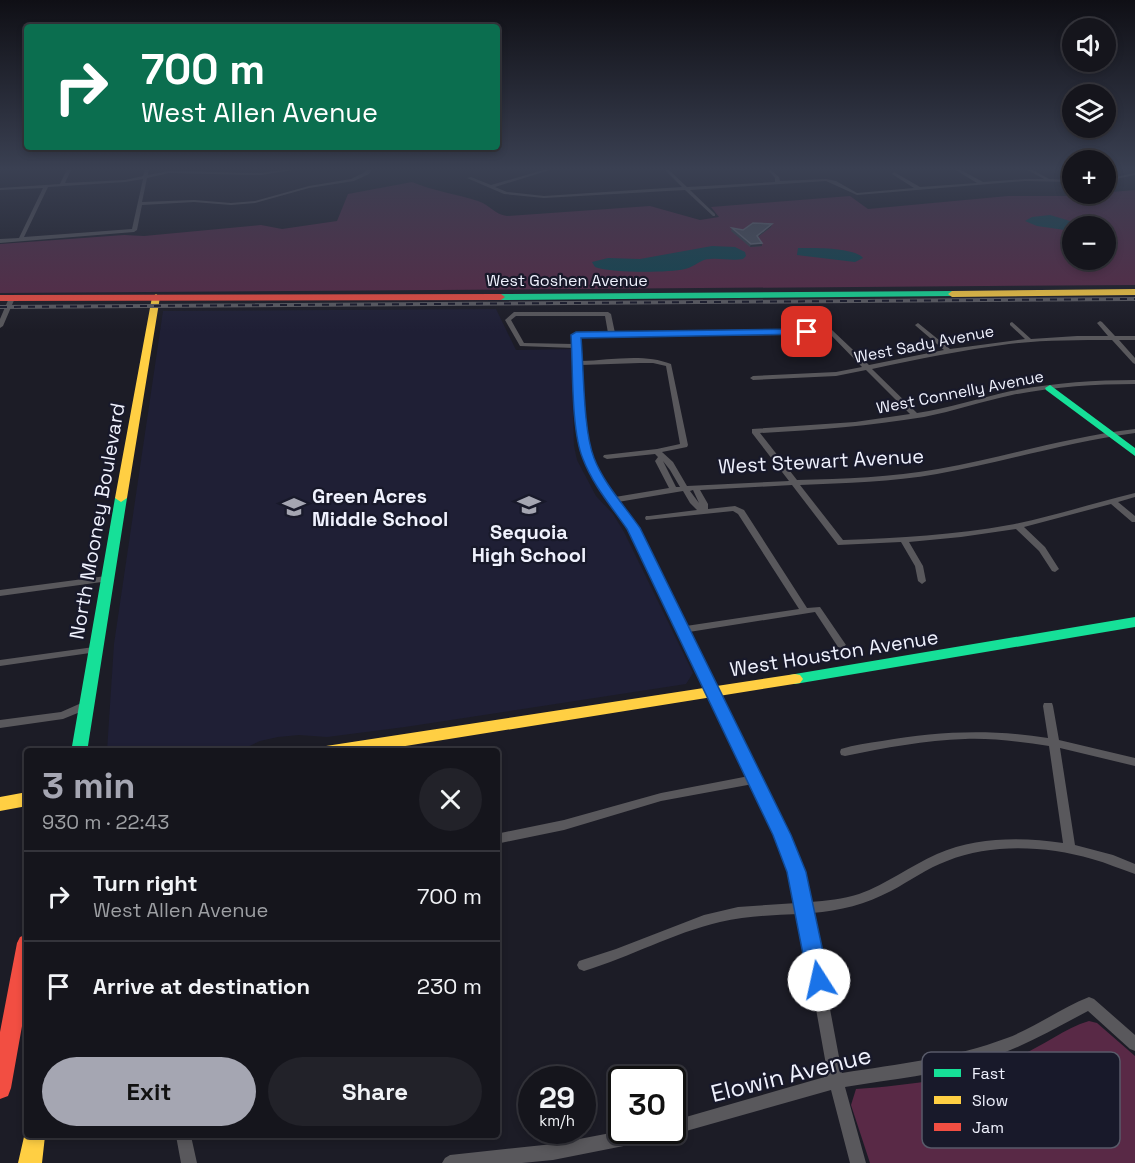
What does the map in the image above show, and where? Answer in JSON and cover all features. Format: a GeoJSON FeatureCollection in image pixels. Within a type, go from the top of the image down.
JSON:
{"type":"FeatureCollection","features":[{"type":"Feature","properties":{"kind":"main road","name":"West Goshen Avenue"},"geometry":{"type":"LineString","coordinates":[[6,298],[614,297],[1135,291]]}},
{"type":"Feature","properties":{"kind":"main road","name":"North Mooney Boulevard"},"geometry":{"type":"LineString","coordinates":[[80,748],[106,579],[156,297]]}},
{"type":"Feature","properties":{"kind":"main road"},"geometry":{"type":"LineString","coordinates":[[1050,388],[1135,453]]}},
{"type":"Feature","properties":{"kind":"main road","name":"West Houston Avenue"},"geometry":{"type":"LineString","coordinates":[[352,748],[713,693],[1135,622]]}},
{"type":"Feature","properties":{"kind":"main road"},"geometry":{"type":"LineString","coordinates":[[0,804],[24,800]]}},
{"type":"Feature","properties":{"kind":"main road"},"geometry":{"type":"LineString","coordinates":[[0,1088],[24,959]]}},
{"type":"Feature","properties":{"kind":"main road"},"geometry":{"type":"LineString","coordinates":[[30,1163],[34,1138]]}},
{"type":"Feature","properties":{"kind":"street"},"geometry":{"type":"LineString","coordinates":[[21,239],[28,223]]}},
{"type":"Feature","properties":{"kind":"street"},"geometry":{"type":"LineString","coordinates":[[0,241],[134,230],[136,223]]}},
{"type":"Feature","properties":{"kind":"street"},"geometry":{"type":"LineString","coordinates":[[0,327],[6,298]]}},
{"type":"Feature","properties":{"kind":"street"},"geometry":{"type":"LineString","coordinates":[[612,335],[608,314],[514,314],[508,320],[522,345],[577,341],[612,335],[787,333],[828,330]]}},
{"type":"Feature","properties":{"kind":"street"},"geometry":{"type":"LineString","coordinates":[[814,315],[916,416]]}},
{"type":"Feature","properties":{"kind":"street"},"geometry":{"type":"LineString","coordinates":[[1100,323],[1135,362]]}},
{"type":"Feature","properties":{"kind":"street"},"geometry":{"type":"LineString","coordinates":[[1012,324],[1030,340]]}},
{"type":"Feature","properties":{"kind":"street"},"geometry":{"type":"LineString","coordinates":[[918,325],[949,351]]}},
{"type":"Feature","properties":{"kind":"street","name":"West Sady Avenue"},"geometry":{"type":"LineString","coordinates":[[753,378],[816,376],[869,369],[949,351],[1030,340],[1135,338]]}},
{"type":"Feature","properties":{"kind":"street"},"geometry":{"type":"LineString","coordinates":[[577,341],[584,445],[596,476],[633,528],[756,779],[797,872],[836,1081],[858,1163]]}},
{"type":"Feature","properties":{"kind":"street"},"geometry":{"type":"LineString","coordinates":[[579,363],[667,363],[684,445],[659,454],[607,457]]}},
{"type":"Feature","properties":{"kind":"street","name":"West Connelly Avenue"},"geometry":{"type":"LineString","coordinates":[[795,483],[755,431],[832,427],[916,416],[1012,393],[1135,382]]}},
{"type":"Feature","properties":{"kind":"street","name":"West Stewart Avenue"},"geometry":{"type":"LineString","coordinates":[[613,500],[695,487],[870,480],[936,472],[999,459],[1073,439],[1135,430]]}},
{"type":"Feature","properties":{"kind":"street"},"geometry":{"type":"LineString","coordinates":[[659,454],[669,462],[685,488],[704,511]]}},
{"type":"Feature","properties":{"kind":"street"},"geometry":{"type":"LineString","coordinates":[[659,454],[659,461],[674,489]]}},
{"type":"Feature","properties":{"kind":"street"},"geometry":{"type":"LineString","coordinates":[[795,483],[841,543],[904,540],[1018,526],[1135,495]]}},
{"type":"Feature","properties":{"kind":"street"},"geometry":{"type":"LineString","coordinates":[[695,487],[697,500]]}},
{"type":"Feature","properties":{"kind":"street"},"geometry":{"type":"LineString","coordinates":[[1112,501],[1135,520]]}},
{"type":"Feature","properties":{"kind":"street"},"geometry":{"type":"LineString","coordinates":[[649,518],[726,507],[735,508],[741,512],[805,610]]}},
{"type":"Feature","properties":{"kind":"street"},"geometry":{"type":"LineString","coordinates":[[1018,526],[1042,549],[1055,569]]}},
{"type":"Feature","properties":{"kind":"street"},"geometry":{"type":"LineString","coordinates":[[904,540],[919,566],[922,581]]}},
{"type":"Feature","properties":{"kind":"street"},"geometry":{"type":"LineString","coordinates":[[0,593],[106,579]]}},
{"type":"Feature","properties":{"kind":"street"},"geometry":{"type":"LineString","coordinates":[[683,630],[817,609],[841,645]]}},
{"type":"Feature","properties":{"kind":"street"},"geometry":{"type":"LineString","coordinates":[[0,663],[94,650]]}},
{"type":"Feature","properties":{"kind":"street"},"geometry":{"type":"LineString","coordinates":[[0,724],[63,715],[86,705]]}},
{"type":"Feature","properties":{"kind":"street"},"geometry":{"type":"LineString","coordinates":[[1048,706],[1070,849]]}},
{"type":"Feature","properties":{"kind":"street"},"geometry":{"type":"LineString","coordinates":[[844,752],[919,739],[953,736],[1012,737],[1053,743],[1135,762]]}},
{"type":"Feature","properties":{"kind":"street"},"geometry":{"type":"LineString","coordinates":[[500,838],[564,825],[661,797],[756,779]]}},
{"type":"Feature","properties":{"kind":"street"},"geometry":{"type":"LineString","coordinates":[[585,965],[723,915],[770,909],[804,909],[850,902],[869,895],[921,867],[966,850],[1012,845],[1070,849],[1131,868]]}},
{"type":"Feature","properties":{"kind":"street","name":"Elowin Avenue"},"geometry":{"type":"LineString","coordinates":[[988,1052],[1016,1042],[1089,1003],[1135,1044]]}},
{"type":"Feature","properties":{"kind":"street","name":"Elowin Avenue"},"geometry":{"type":"LineString","coordinates":[[686,1124],[836,1081],[922,1067]]}},
{"type":"Feature","properties":{"kind":"street"},"geometry":{"type":"LineString","coordinates":[[184,1138],[189,1163]]}},
{"type":"Feature","properties":{"kind":"street"},"geometry":{"type":"LineString","coordinates":[[450,1163],[553,1152],[608,1141]]}},
{"type":"Feature","properties":{"kind":"shaded area"},"geometry":{"type":"Polygon","coordinates":[[[321,223],[1062,223],[1062,270],[1116,270],[1116,223],[1135,223],[1135,285],[0,293],[0,244],[124,235],[144,236],[261,225],[282,229],[321,223]]]}},
{"type":"Feature","properties":{"kind":"shaded area"},"geometry":{"type":"Polygon","coordinates":[[[1030,223],[1062,223],[1062,230],[1037,226],[1030,223]]]}},
{"type":"Feature","properties":{"kind":"shaded area"},"geometry":{"type":"Polygon","coordinates":[[[712,246],[735,247],[745,252],[746,256],[739,260],[706,259],[689,268],[666,271],[640,272],[603,269],[595,267],[592,262],[608,258],[640,259],[712,246]]]}},
{"type":"Feature","properties":{"kind":"shaded area"},"geometry":{"type":"Polygon","coordinates":[[[798,248],[842,250],[858,254],[863,258],[855,262],[797,255],[798,248]]]}},
{"type":"Feature","properties":{"kind":"shaded area"},"geometry":{"type":"Polygon","coordinates":[[[496,309],[516,350],[571,349],[574,446],[577,460],[596,496],[613,514],[624,532],[693,673],[686,684],[405,727],[327,737],[299,735],[278,737],[260,741],[245,748],[107,748],[114,644],[163,311],[496,309]]]}},
{"type":"Feature","properties":{"kind":"shaded area"},"geometry":{"type":"Polygon","coordinates":[[[1089,1021],[1097,1023],[1135,1056],[1135,1163],[870,1163],[851,1105],[856,1089],[922,1082],[922,1148],[1120,1148],[1120,1052],[1027,1052],[1089,1021]]]}},
{"type":"Feature","properties":{"kind":"building"},"geometry":{"type":"Polygon","coordinates":[[[753,223],[772,224],[757,236],[762,243],[751,244],[732,228],[743,230],[753,223]]]}},
{"type":"Feature","properties":{"kind":"railway"},"geometry":{"type":"LineString","coordinates":[[0,307],[1135,299]]}},
{"type":"Feature","properties":{"kind":"traffic: fast"},"geometry":{"type":"LineString","coordinates":[[501,297],[952,294]]}},
{"type":"Feature","properties":{"kind":"traffic: fast"},"geometry":{"type":"LineString","coordinates":[[1050,388],[1135,453]]}},
{"type":"Feature","properties":{"kind":"traffic: fast"},"geometry":{"type":"LineString","coordinates":[[80,748],[121,498]]}},
{"type":"Feature","properties":{"kind":"traffic: fast"},"geometry":{"type":"LineString","coordinates":[[795,679],[1135,622]]}},
{"type":"Feature","properties":{"kind":"traffic: slow"},"geometry":{"type":"LineString","coordinates":[[952,294],[1135,292]]}},
{"type":"Feature","properties":{"kind":"traffic: slow"},"geometry":{"type":"LineString","coordinates":[[121,498],[156,297]]}},
{"type":"Feature","properties":{"kind":"traffic: slow"},"geometry":{"type":"LineString","coordinates":[[352,748],[795,679]]}},
{"type":"Feature","properties":{"kind":"traffic: slow"},"geometry":{"type":"LineString","coordinates":[[0,804],[24,800]]}},
{"type":"Feature","properties":{"kind":"traffic: slow"},"geometry":{"type":"LineString","coordinates":[[30,1163],[34,1138]]}},
{"type":"Feature","properties":{"kind":"traffic: jam"},"geometry":{"type":"LineString","coordinates":[[0,298],[501,297]]}},
{"type":"Feature","properties":{"kind":"traffic: jam"},"geometry":{"type":"LineString","coordinates":[[0,1088],[24,959]]}},
{"type":"Feature","properties":{"kind":"place","name":"Sequoia High School"},"geometry":{"type":"Point","coordinates":[529,505]}},
{"type":"Feature","properties":{"kind":"place","name":"Green Acres Middle School"},"geometry":{"type":"Point","coordinates":[294,507]}},
{"type":"Feature","properties":{"kind":"route"},"geometry":{"type":"LineString","coordinates":[[807,332],[576,335],[584,445],[591,465],[603,487],[633,528],[782,835],[797,872],[819,980]]}}]}
